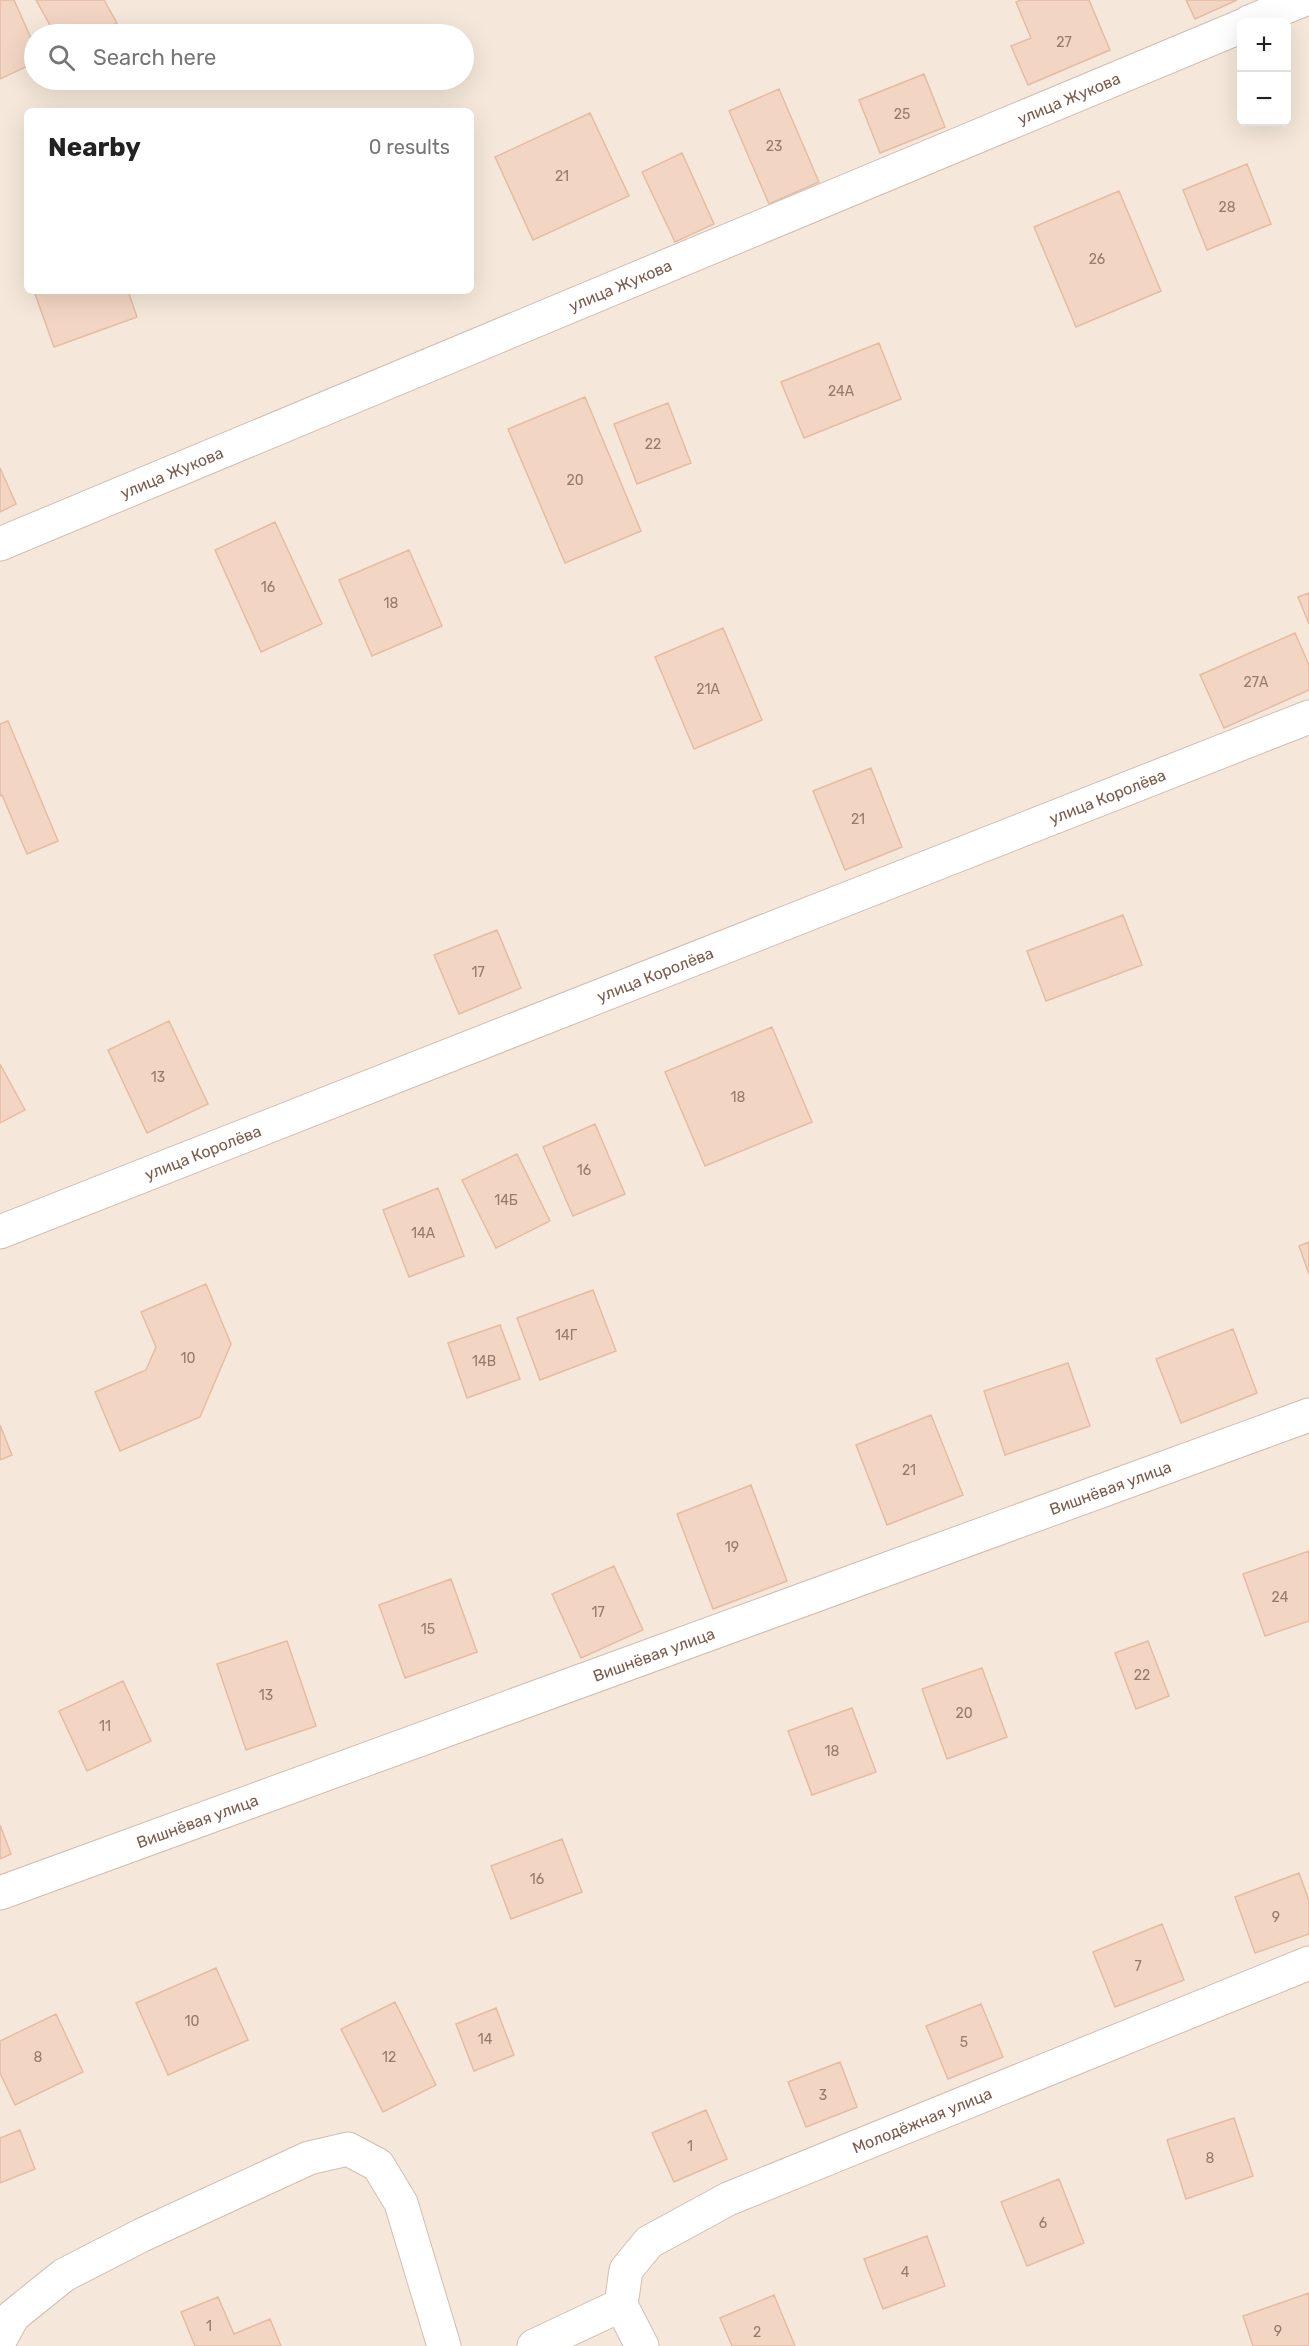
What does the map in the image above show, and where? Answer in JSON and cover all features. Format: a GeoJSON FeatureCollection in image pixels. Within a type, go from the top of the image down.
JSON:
{"type":"FeatureCollection","features":[{"type":"Feature","properties":{"kind":"street"},"geometry":{"type":"LineString","coordinates":[[1259,18],[1303,0]]}},
{"type":"Feature","properties":{"kind":"street","name":"улица Жукова"},"geometry":{"type":"LineString","coordinates":[[0,544],[1237,28]]}},
{"type":"Feature","properties":{"kind":"street","name":"улица Королёва"},"geometry":{"type":"LineString","coordinates":[[0,1232],[1309,717]]}},
{"type":"Feature","properties":{"kind":"street","name":"Вишнёвая улица"},"geometry":{"type":"LineString","coordinates":[[0,1893],[1309,1415]]}},
{"type":"Feature","properties":{"kind":"street","name":"Молодёжная улица"},"geometry":{"type":"LineString","coordinates":[[621,2305],[626,2270],[649,2242],[728,2199],[1309,1963]]}},
{"type":"Feature","properties":{"kind":"street"},"geometry":{"type":"LineString","coordinates":[[0,2340],[13,2316],[64,2275],[142,2235],[309,2158],[348,2149],[378,2165],[401,2203],[444,2346]]}},
{"type":"Feature","properties":{"kind":"street"},"geometry":{"type":"LineString","coordinates":[[534,2346],[621,2305],[642,2346]]}},
{"type":"Feature","properties":{"kind":"shaded area"},"geometry":{"type":"Polygon","coordinates":[[[0,0],[1309,0],[1309,2346],[0,2346],[0,0]]]}},
{"type":"Feature","properties":{"kind":"building"},"geometry":{"type":"Polygon","coordinates":[[[0,0],[14,0],[25,24],[24,68],[0,79],[0,0]]]}},
{"type":"Feature","properties":{"kind":"building"},"geometry":{"type":"Polygon","coordinates":[[[36,0],[104,0],[117,23],[115,24],[49,24],[36,0]]]}},
{"type":"Feature","properties":{"kind":"building"},"geometry":{"type":"Polygon","coordinates":[[[1021,0],[1089,0],[1110,50],[1028,85],[1011,46],[1031,38],[1016,2],[1021,0]]]}},
{"type":"Feature","properties":{"kind":"building"},"geometry":{"type":"Polygon","coordinates":[[[1186,0],[1237,0],[1195,19],[1186,0]]]}},
{"type":"Feature","properties":{"kind":"building"},"geometry":{"type":"Polygon","coordinates":[[[924,74],[945,127],[880,153],[859,100],[924,74]]]}},
{"type":"Feature","properties":{"kind":"building"},"geometry":{"type":"Polygon","coordinates":[[[779,89],[819,182],[769,204],[729,111],[779,89]]]}},
{"type":"Feature","properties":{"kind":"building"},"geometry":{"type":"Polygon","coordinates":[[[590,113],[629,196],[533,240],[495,157],[590,113]]]}},
{"type":"Feature","properties":{"kind":"building"},"geometry":{"type":"Polygon","coordinates":[[[682,153],[714,224],[675,242],[642,172],[682,153]]]}},
{"type":"Feature","properties":{"kind":"building"},"geometry":{"type":"Polygon","coordinates":[[[1247,164],[1271,224],[1207,250],[1183,190],[1247,164]]]}},
{"type":"Feature","properties":{"kind":"building"},"geometry":{"type":"Polygon","coordinates":[[[1119,191],[1161,291],[1076,327],[1034,227],[1119,191]]]}},
{"type":"Feature","properties":{"kind":"building"},"geometry":{"type":"Polygon","coordinates":[[[35,294],[129,294],[137,317],[54,347],[35,294]]]}},
{"type":"Feature","properties":{"kind":"building"},"geometry":{"type":"Polygon","coordinates":[[[879,343],[901,399],[804,438],[781,382],[879,343]]]}},
{"type":"Feature","properties":{"kind":"building"},"geometry":{"type":"Polygon","coordinates":[[[585,397],[641,531],[565,563],[508,429],[585,397]]]}},
{"type":"Feature","properties":{"kind":"building"},"geometry":{"type":"Polygon","coordinates":[[[668,403],[691,463],[637,484],[614,424],[668,403]]]}},
{"type":"Feature","properties":{"kind":"building"},"geometry":{"type":"Polygon","coordinates":[[[0,468],[16,504],[0,512],[0,468]]]}},
{"type":"Feature","properties":{"kind":"building"},"geometry":{"type":"Polygon","coordinates":[[[275,522],[322,624],[261,652],[215,550],[275,522]]]}},
{"type":"Feature","properties":{"kind":"building"},"geometry":{"type":"Polygon","coordinates":[[[409,550],[442,626],[372,656],[339,580],[409,550]]]}},
{"type":"Feature","properties":{"kind":"building"},"geometry":{"type":"Polygon","coordinates":[[[1309,593],[1309,624],[1298,597],[1309,593]]]}},
{"type":"Feature","properties":{"kind":"building"},"geometry":{"type":"Polygon","coordinates":[[[723,628],[762,720],[694,749],[655,657],[723,628]]]}},
{"type":"Feature","properties":{"kind":"building"},"geometry":{"type":"Polygon","coordinates":[[[1295,633],[1309,665],[1309,690],[1224,728],[1200,675],[1295,633]]]}},
{"type":"Feature","properties":{"kind":"building"},"geometry":{"type":"Polygon","coordinates":[[[8,721],[58,841],[27,854],[2,795],[0,796],[0,724],[8,721]]]}},
{"type":"Feature","properties":{"kind":"building"},"geometry":{"type":"Polygon","coordinates":[[[871,768],[902,847],[845,870],[813,791],[871,768]]]}},
{"type":"Feature","properties":{"kind":"building"},"geometry":{"type":"Polygon","coordinates":[[[1123,915],[1142,965],[1046,1001],[1027,951],[1123,915]]]}},
{"type":"Feature","properties":{"kind":"building"},"geometry":{"type":"Polygon","coordinates":[[[497,930],[521,988],[459,1014],[434,955],[497,930]]]}},
{"type":"Feature","properties":{"kind":"building"},"geometry":{"type":"Polygon","coordinates":[[[169,1021],[208,1104],[147,1133],[108,1050],[169,1021]]]}},
{"type":"Feature","properties":{"kind":"building"},"geometry":{"type":"Polygon","coordinates":[[[772,1027],[812,1122],[705,1166],[665,1072],[772,1027]]]}},
{"type":"Feature","properties":{"kind":"building"},"geometry":{"type":"Polygon","coordinates":[[[0,1064],[25,1110],[0,1123],[0,1064]]]}},
{"type":"Feature","properties":{"kind":"building"},"geometry":{"type":"Polygon","coordinates":[[[595,1124],[625,1194],[573,1216],[543,1147],[595,1124]]]}},
{"type":"Feature","properties":{"kind":"building"},"geometry":{"type":"Polygon","coordinates":[[[517,1154],[550,1221],[496,1248],[462,1180],[517,1154]]]}},
{"type":"Feature","properties":{"kind":"building"},"geometry":{"type":"Polygon","coordinates":[[[438,1188],[464,1256],[409,1277],[383,1210],[438,1188]]]}},
{"type":"Feature","properties":{"kind":"building"},"geometry":{"type":"Polygon","coordinates":[[[1309,1242],[1309,1274],[1299,1246],[1309,1242]]]}},
{"type":"Feature","properties":{"kind":"building"},"geometry":{"type":"Polygon","coordinates":[[[206,1284],[231,1344],[200,1417],[120,1451],[95,1392],[146,1370],[156,1347],[141,1312],[206,1284]]]}},
{"type":"Feature","properties":{"kind":"building"},"geometry":{"type":"Polygon","coordinates":[[[593,1290],[616,1351],[540,1380],[517,1318],[593,1290]]]}},
{"type":"Feature","properties":{"kind":"building"},"geometry":{"type":"Polygon","coordinates":[[[500,1325],[520,1379],[467,1398],[448,1343],[500,1325]]]}},
{"type":"Feature","properties":{"kind":"building"},"geometry":{"type":"Polygon","coordinates":[[[1233,1329],[1257,1393],[1181,1423],[1156,1359],[1233,1329]]]}},
{"type":"Feature","properties":{"kind":"building"},"geometry":{"type":"Polygon","coordinates":[[[1068,1363],[1090,1426],[1005,1455],[984,1391],[1068,1363]]]}},
{"type":"Feature","properties":{"kind":"building"},"geometry":{"type":"Polygon","coordinates":[[[931,1415],[963,1495],[887,1525],[856,1445],[931,1415]]]}},
{"type":"Feature","properties":{"kind":"building"},"geometry":{"type":"Polygon","coordinates":[[[0,1425],[12,1455],[0,1460],[0,1425]]]}},
{"type":"Feature","properties":{"kind":"building"},"geometry":{"type":"Polygon","coordinates":[[[751,1485],[787,1581],[713,1609],[677,1514],[751,1485]]]}},
{"type":"Feature","properties":{"kind":"building"},"geometry":{"type":"Polygon","coordinates":[[[1309,1551],[1309,1621],[1265,1636],[1243,1574],[1309,1551]]]}},
{"type":"Feature","properties":{"kind":"building"},"geometry":{"type":"Polygon","coordinates":[[[614,1566],[643,1630],[581,1658],[552,1594],[614,1566]]]}},
{"type":"Feature","properties":{"kind":"building"},"geometry":{"type":"Polygon","coordinates":[[[451,1579],[477,1652],[405,1678],[379,1605],[451,1579]]]}},
{"type":"Feature","properties":{"kind":"building"},"geometry":{"type":"Polygon","coordinates":[[[287,1641],[316,1726],[246,1750],[217,1664],[287,1641]]]}},
{"type":"Feature","properties":{"kind":"building"},"geometry":{"type":"Polygon","coordinates":[[[1148,1641],[1169,1696],[1136,1709],[1115,1653],[1148,1641]]]}},
{"type":"Feature","properties":{"kind":"building"},"geometry":{"type":"Polygon","coordinates":[[[982,1668],[1007,1737],[947,1759],[922,1689],[982,1668]]]}},
{"type":"Feature","properties":{"kind":"building"},"geometry":{"type":"Polygon","coordinates":[[[123,1681],[151,1741],[87,1771],[59,1711],[123,1681]]]}},
{"type":"Feature","properties":{"kind":"building"},"geometry":{"type":"Polygon","coordinates":[[[852,1708],[876,1772],[812,1795],[788,1731],[852,1708]]]}},
{"type":"Feature","properties":{"kind":"building"},"geometry":{"type":"Polygon","coordinates":[[[0,1825],[11,1854],[0,1859],[0,1825]]]}},
{"type":"Feature","properties":{"kind":"building"},"geometry":{"type":"Polygon","coordinates":[[[562,1839],[582,1892],[511,1919],[491,1866],[562,1839]]]}},
{"type":"Feature","properties":{"kind":"building"},"geometry":{"type":"Polygon","coordinates":[[[1299,1873],[1309,1901],[1309,1934],[1255,1953],[1235,1897],[1299,1873]]]}},
{"type":"Feature","properties":{"kind":"building"},"geometry":{"type":"Polygon","coordinates":[[[1162,1924],[1184,1980],[1115,2007],[1093,1952],[1162,1924]]]}},
{"type":"Feature","properties":{"kind":"building"},"geometry":{"type":"Polygon","coordinates":[[[216,1968],[248,2040],[168,2075],[136,2003],[216,1968]]]}},
{"type":"Feature","properties":{"kind":"building"},"geometry":{"type":"Polygon","coordinates":[[[395,2002],[436,2085],[383,2112],[341,2029],[395,2002]]]}},
{"type":"Feature","properties":{"kind":"building"},"geometry":{"type":"Polygon","coordinates":[[[981,2004],[1003,2057],[948,2079],[926,2026],[981,2004]]]}},
{"type":"Feature","properties":{"kind":"building"},"geometry":{"type":"Polygon","coordinates":[[[496,2008],[514,2055],[474,2071],[456,2024],[496,2008]]]}},
{"type":"Feature","properties":{"kind":"building"},"geometry":{"type":"Polygon","coordinates":[[[56,2014],[83,2072],[15,2105],[0,2073],[0,2041],[56,2014]]]}},
{"type":"Feature","properties":{"kind":"building"},"geometry":{"type":"Polygon","coordinates":[[[840,2062],[857,2107],[806,2127],[788,2082],[840,2062]]]}},
{"type":"Feature","properties":{"kind":"building"},"geometry":{"type":"Polygon","coordinates":[[[706,2110],[727,2159],[674,2182],[652,2133],[706,2110]]]}},
{"type":"Feature","properties":{"kind":"building"},"geometry":{"type":"Polygon","coordinates":[[[1234,2118],[1253,2176],[1186,2199],[1167,2140],[1234,2118]]]}},
{"type":"Feature","properties":{"kind":"building"},"geometry":{"type":"Polygon","coordinates":[[[20,2130],[35,2169],[0,2183],[0,2138],[20,2130]]]}},
{"type":"Feature","properties":{"kind":"building"},"geometry":{"type":"Polygon","coordinates":[[[1059,2179],[1084,2243],[1027,2266],[1001,2202],[1059,2179]]]}},
{"type":"Feature","properties":{"kind":"building"},"geometry":{"type":"Polygon","coordinates":[[[927,2236],[945,2286],[883,2309],[864,2259],[927,2236]]]}},
{"type":"Feature","properties":{"kind":"building"},"geometry":{"type":"Polygon","coordinates":[[[1309,2293],[1309,2346],[1253,2346],[1243,2316],[1309,2293]]]}},
{"type":"Feature","properties":{"kind":"building"},"geometry":{"type":"Polygon","coordinates":[[[774,2295],[795,2346],[732,2346],[720,2318],[774,2295]]]}},
{"type":"Feature","properties":{"kind":"building"},"geometry":{"type":"Polygon","coordinates":[[[218,2297],[234,2334],[270,2319],[281,2346],[195,2346],[181,2312],[218,2297]]]}}]}
